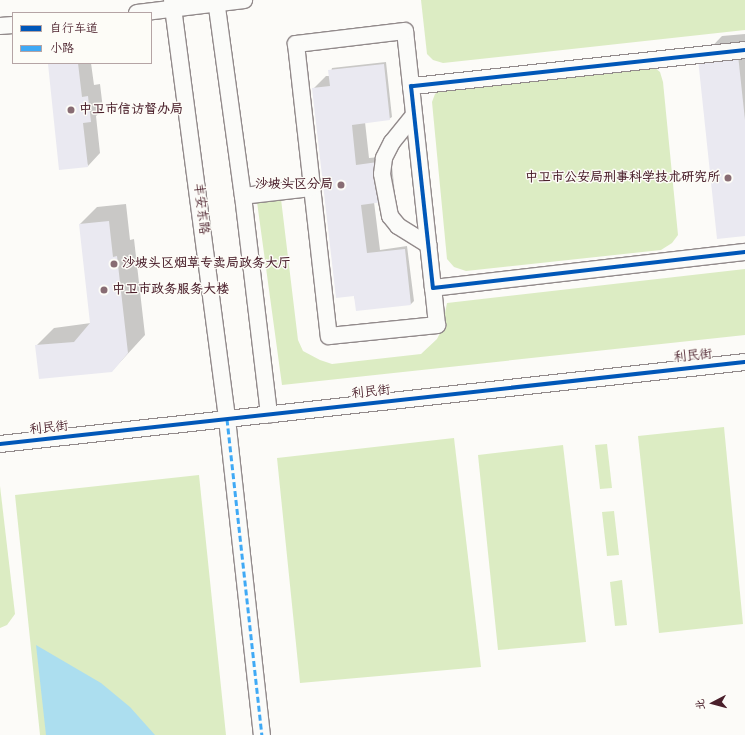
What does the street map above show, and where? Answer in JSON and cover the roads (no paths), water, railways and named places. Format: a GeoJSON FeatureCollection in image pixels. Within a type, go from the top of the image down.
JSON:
{"type":"FeatureCollection","features":[{"type":"Feature","properties":{"kind":"street"},"geometry":{"type":"LineString","coordinates":[[142,12],[173,5],[244,0]]}},
{"type":"Feature","properties":{"kind":"street"},"geometry":{"type":"LineString","coordinates":[[216,2],[243,196],[269,414]]}},
{"type":"Feature","properties":{"kind":"street","name":"丰安东路"},"geometry":{"type":"LineString","coordinates":[[173,5],[228,419],[262,735]]}},
{"type":"Feature","properties":{"kind":"street"},"geometry":{"type":"LineString","coordinates":[[0,26],[12,25]]}},
{"type":"Feature","properties":{"kind":"street"},"geometry":{"type":"LineString","coordinates":[[405,32],[411,86],[437,326],[329,336],[296,44],[405,32]]}},
{"type":"Feature","properties":{"kind":"street"},"geometry":{"type":"LineString","coordinates":[[411,86],[745,50]]}},
{"type":"Feature","properties":{"kind":"street"},"geometry":{"type":"LineString","coordinates":[[414,115],[392,142],[384,158],[382,174],[390,216],[398,226],[428,245]]}},
{"type":"Feature","properties":{"kind":"street"},"geometry":{"type":"LineString","coordinates":[[243,196],[312,188]]}},
{"type":"Feature","properties":{"kind":"street"},"geometry":{"type":"LineString","coordinates":[[433,288],[745,252]]}},
{"type":"Feature","properties":{"kind":"street","name":"利民街"},"geometry":{"type":"LineString","coordinates":[[0,444],[745,362]]}},
{"type":"Feature","properties":{"kind":"water"},"geometry":{"type":"Polygon","coordinates":[[[36,645],[101,683],[130,707],[155,735],[46,735],[36,645]]]}},
{"type":"Feature","properties":{"kind":"place","name":"中卫市信访督办局"},"geometry":{"type":"Point","coordinates":[71,110]}},
{"type":"Feature","properties":{"kind":"place","name":"中卫市公安局刑事科学技术研究所"},"geometry":{"type":"Point","coordinates":[728,178]}},
{"type":"Feature","properties":{"kind":"place","name":"沙坡头区分局"},"geometry":{"type":"Point","coordinates":[341,185]}},
{"type":"Feature","properties":{"kind":"place","name":"沙坡头区烟草专卖局政务大厅"},"geometry":{"type":"Point","coordinates":[114,264]}},
{"type":"Feature","properties":{"kind":"place","name":"中卫市政务服务大楼"},"geometry":{"type":"Point","coordinates":[104,290]}}]}
